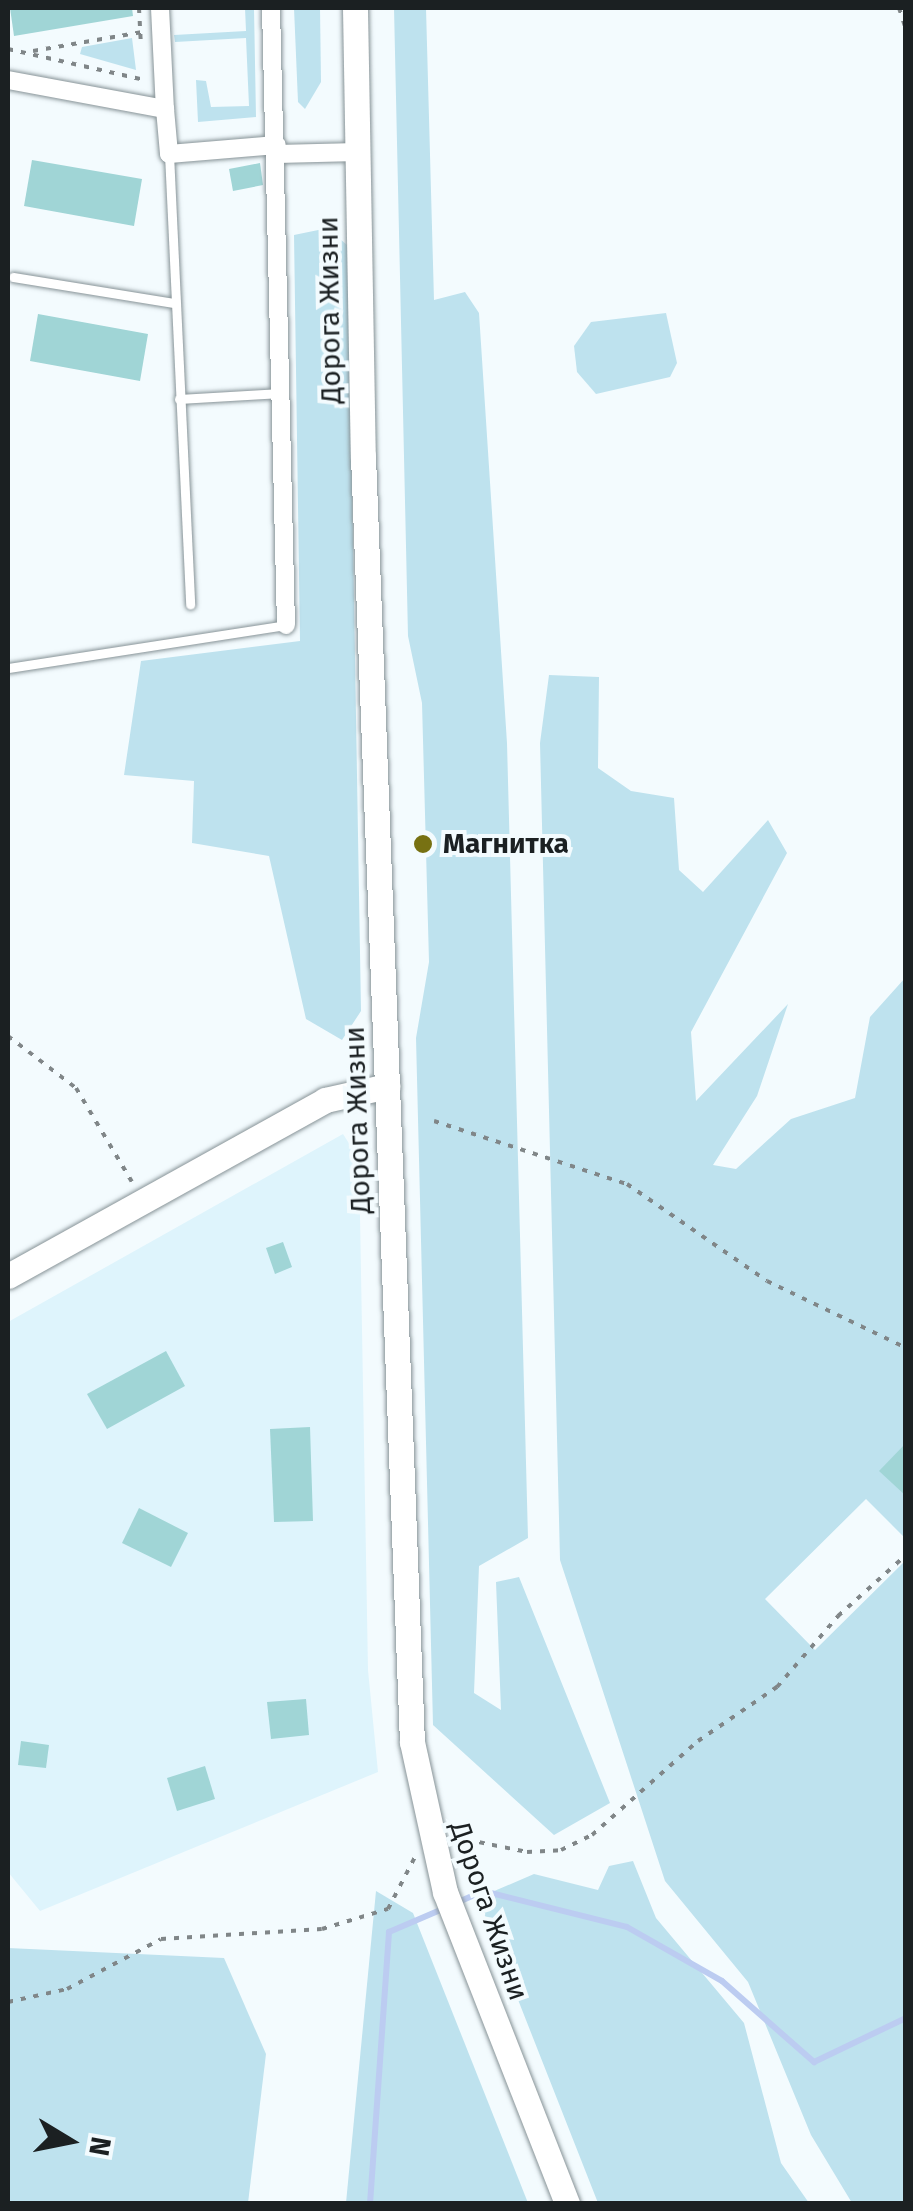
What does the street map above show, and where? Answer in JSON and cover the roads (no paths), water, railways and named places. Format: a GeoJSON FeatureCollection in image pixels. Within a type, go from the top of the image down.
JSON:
{"type":"FeatureCollection","features":[{"type":"Feature","properties":{"kind":"main road","name":"Дорога Жизни"},"geometry":{"type":"LineString","coordinates":[[356,8],[406,1670],[428,1832],[568,2204]]}},
{"type":"Feature","properties":{"kind":"main road"},"geometry":{"type":"LineString","coordinates":[[8,1276],[325,1100],[386,1086]]}},
{"type":"Feature","properties":{"kind":"street"},"geometry":{"type":"LineString","coordinates":[[160,8],[170,154],[358,152]]}},
{"type":"Feature","properties":{"kind":"street"},"geometry":{"type":"LineString","coordinates":[[271,8],[284,393],[286,625]]}},
{"type":"Feature","properties":{"kind":"street"},"geometry":{"type":"LineString","coordinates":[[8,80],[165,109]]}},
{"type":"Feature","properties":{"kind":"lane"},"geometry":{"type":"LineString","coordinates":[[170,154],[190,605]]}},
{"type":"Feature","properties":{"kind":"lane"},"geometry":{"type":"LineString","coordinates":[[13,278],[174,303]]}},
{"type":"Feature","properties":{"kind":"lane"},"geometry":{"type":"LineString","coordinates":[[179,399],[284,393]]}},
{"type":"Feature","properties":{"kind":"lane"},"geometry":{"type":"LineString","coordinates":[[8,668],[286,625]]}},
{"type":"Feature","properties":{"kind":"waterway"},"geometry":{"type":"LineString","coordinates":[[454,1904],[483,1891],[627,1927],[722,1981],[814,2062],[906,2018]]}},
{"type":"Feature","properties":{"kind":"waterway"},"geometry":{"type":"LineString","coordinates":[[370,2204],[389,1932],[443,1909]]}},
{"type":"Feature","properties":{"kind":"place","name":"Магнитка"},"geometry":{"type":"Point","coordinates":[423,844]}}]}
